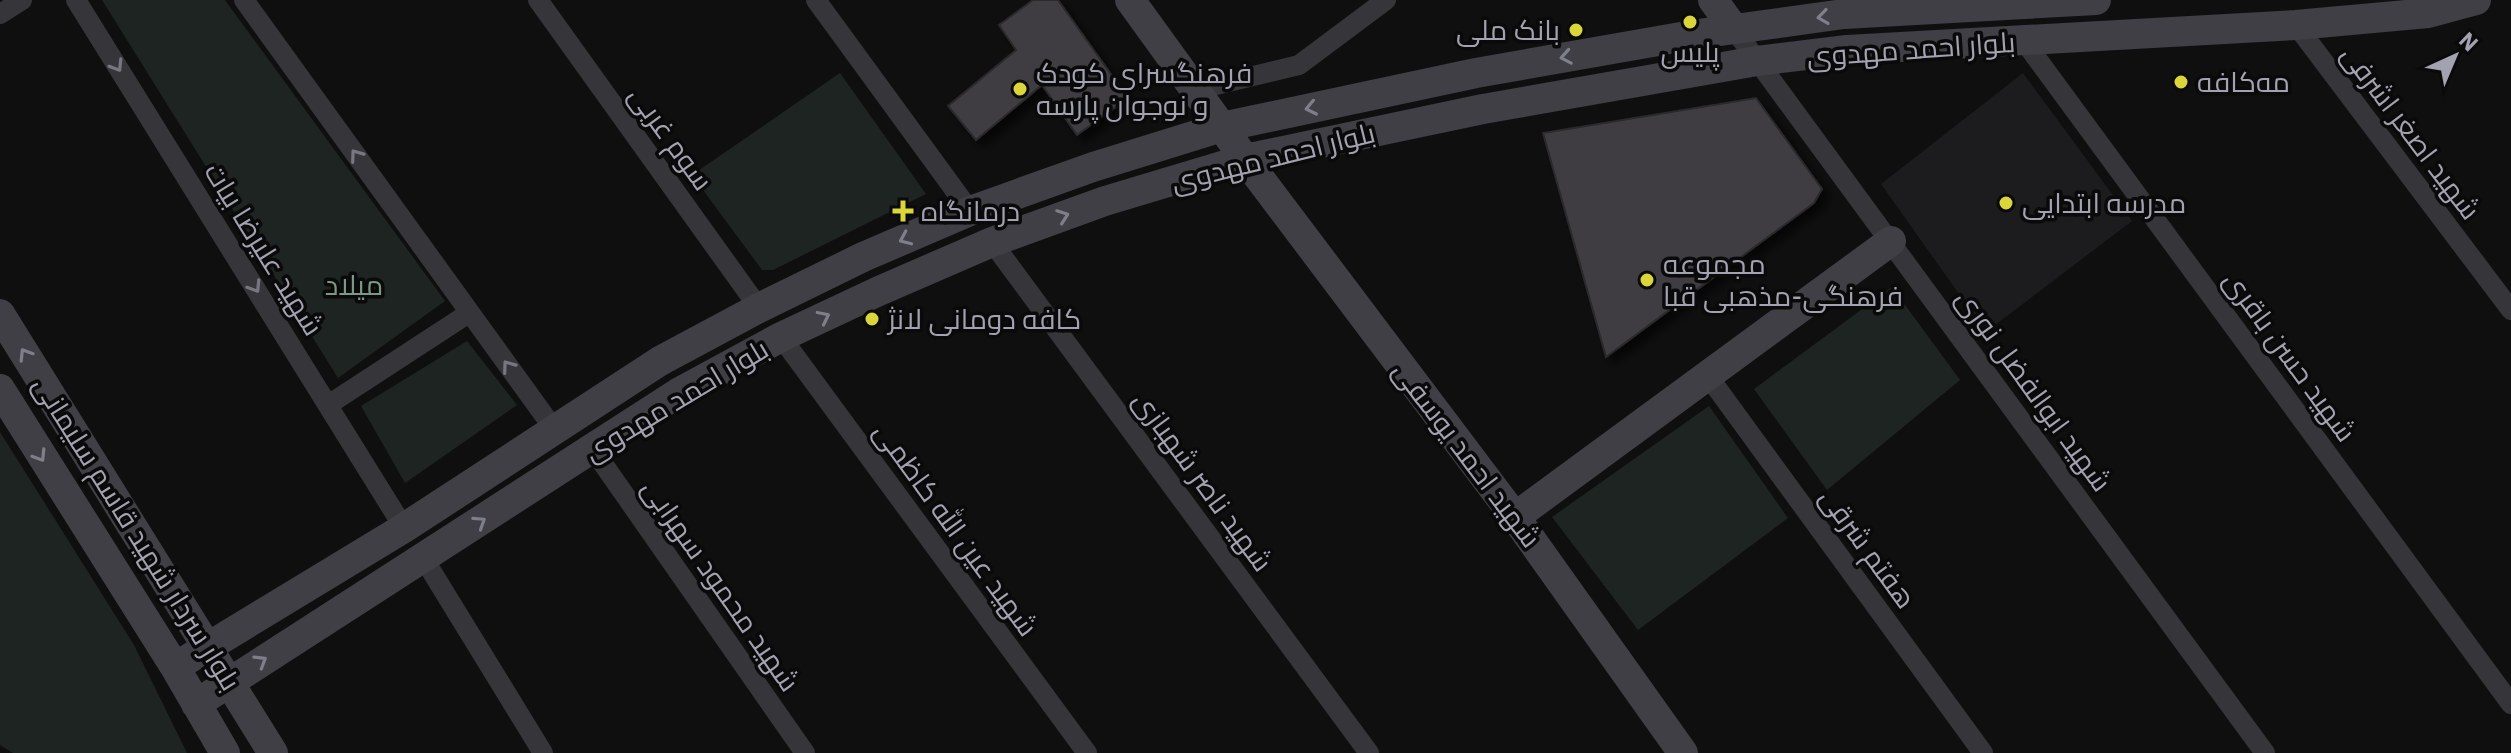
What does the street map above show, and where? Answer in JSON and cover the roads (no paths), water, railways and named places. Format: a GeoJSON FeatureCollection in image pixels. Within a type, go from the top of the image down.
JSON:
{"type":"FeatureCollection","features":[{"type":"Feature","properties":{"kind":"main road"},"geometry":{"type":"LineString","coordinates":[[1713,0],[1734,29]]}},
{"type":"Feature","properties":{"kind":"main road","name":"بلوار احمد مهدوی"},"geometry":{"type":"LineString","coordinates":[[175,667],[404,528],[660,361],[863,257],[970,211],[1093,167],[1222,127],[1476,73],[1734,29],[1844,14],[1997,3],[2096,0]]}},
{"type":"Feature","properties":{"kind":"main road","name":"بلوار احمد مهدوی"},"geometry":{"type":"LineString","coordinates":[[196,704],[678,393],[781,337],[879,291],[992,242],[1105,201],[1245,159],[1483,109],[1757,61],[1847,50],[2296,25],[2428,13],[2476,0]]}},
{"type":"Feature","properties":{"kind":"main road","name":"شهید احمد یوسفی"},"geometry":{"type":"LineString","coordinates":[[1132,1],[1245,159],[1515,517],[1683,753]]}},
{"type":"Feature","properties":{"kind":"main road"},"geometry":{"type":"LineString","coordinates":[[1515,517],[1891,241]]}},
{"type":"Feature","properties":{"kind":"main road"},"geometry":{"type":"LineString","coordinates":[[759,308],[781,337]]}},
{"type":"Feature","properties":{"kind":"main road","name":"بلوار سردار شهید قاسم سلیمانی"},"geometry":{"type":"LineString","coordinates":[[0,314],[273,753]]}},
{"type":"Feature","properties":{"kind":"main road","name":"بلوار سردار شهید قاسم سلیمانی"},"geometry":{"type":"LineString","coordinates":[[1,391],[175,667],[225,753]]}},
{"type":"Feature","properties":{"kind":"street"},"geometry":{"type":"LineString","coordinates":[[0,14],[22,0]]}},
{"type":"Feature","properties":{"kind":"street","name":"شهید علیرضا بیات"},"geometry":{"type":"LineString","coordinates":[[76,0],[404,528]]}},
{"type":"Feature","properties":{"kind":"street"},"geometry":{"type":"LineString","coordinates":[[244,0],[554,429]]}},
{"type":"Feature","properties":{"kind":"street","name":"سوم غربی"},"geometry":{"type":"LineString","coordinates":[[538,0],[759,308]]}},
{"type":"Feature","properties":{"kind":"street"},"geometry":{"type":"LineString","coordinates":[[816,0],[970,211]]}},
{"type":"Feature","properties":{"kind":"street"},"geometry":{"type":"LineString","coordinates":[[1195,90],[1299,65],[1386,0]]}},
{"type":"Feature","properties":{"kind":"street","name":"شهید اصغر اشرفی"},"geometry":{"type":"LineString","coordinates":[[2296,25],[2511,310]]}},
{"type":"Feature","properties":{"kind":"street","name":"شهید ابوالفضل نوری"},"geometry":{"type":"LineString","coordinates":[[1734,29],[2265,753]]}},
{"type":"Feature","properties":{"kind":"street","name":"شهید حسن باقری"},"geometry":{"type":"LineString","coordinates":[[2024,41],[2511,704]]}},
{"type":"Feature","properties":{"kind":"street","name":"شهید ناصر شهبازی"},"geometry":{"type":"LineString","coordinates":[[992,242],[1369,753]]}},
{"type":"Feature","properties":{"kind":"street"},"geometry":{"type":"LineString","coordinates":[[328,405],[469,313]]}},
{"type":"Feature","properties":{"kind":"street","name":"شهید عین الله کاظمی"},"geometry":{"type":"LineString","coordinates":[[781,337],[1087,753]]}},
{"type":"Feature","properties":{"kind":"street","name":"هفتم شرقی"},"geometry":{"type":"LineString","coordinates":[[1708,376],[1983,753]]}},
{"type":"Feature","properties":{"kind":"street","name":"شهید محمود سهرابی"},"geometry":{"type":"LineString","coordinates":[[592,448],[805,753]]}},
{"type":"Feature","properties":{"kind":"street"},"geometry":{"type":"LineString","coordinates":[[424,559],[543,753]]}},
{"type":"Feature","properties":{"kind":"place","name":"پلیس"},"geometry":{"type":"Point","coordinates":[1690,22]}},
{"type":"Feature","properties":{"kind":"place","name":"بانک ملی"},"geometry":{"type":"Point","coordinates":[1576,30]}},
{"type":"Feature","properties":{"kind":"place","name":"مه‌کافه"},"geometry":{"type":"Point","coordinates":[2181,82]}},
{"type":"Feature","properties":{"kind":"place","name":"فرهنگسرای کودک و نوجوان پارسه"},"geometry":{"type":"Point","coordinates":[1020,89]}},
{"type":"Feature","properties":{"kind":"place","name":"مدرسه ابتدایی"},"geometry":{"type":"Point","coordinates":[2006,203]}},
{"type":"Feature","properties":{"kind":"place","name":"درمانگاه"},"geometry":{"type":"Point","coordinates":[903,211]}},
{"type":"Feature","properties":{"kind":"place","name":"مجموعه فرهنگی-مذهبی قبا"},"geometry":{"type":"Point","coordinates":[1647,280]}},
{"type":"Feature","properties":{"kind":"place","name":"کافه دومانی لانژ"},"geometry":{"type":"Point","coordinates":[872,319]}},
{"type":"Feature","properties":{"kind":"park label","name":"میلاد"},"geometry":{"type":"Point","coordinates":[354,285]}}]}
